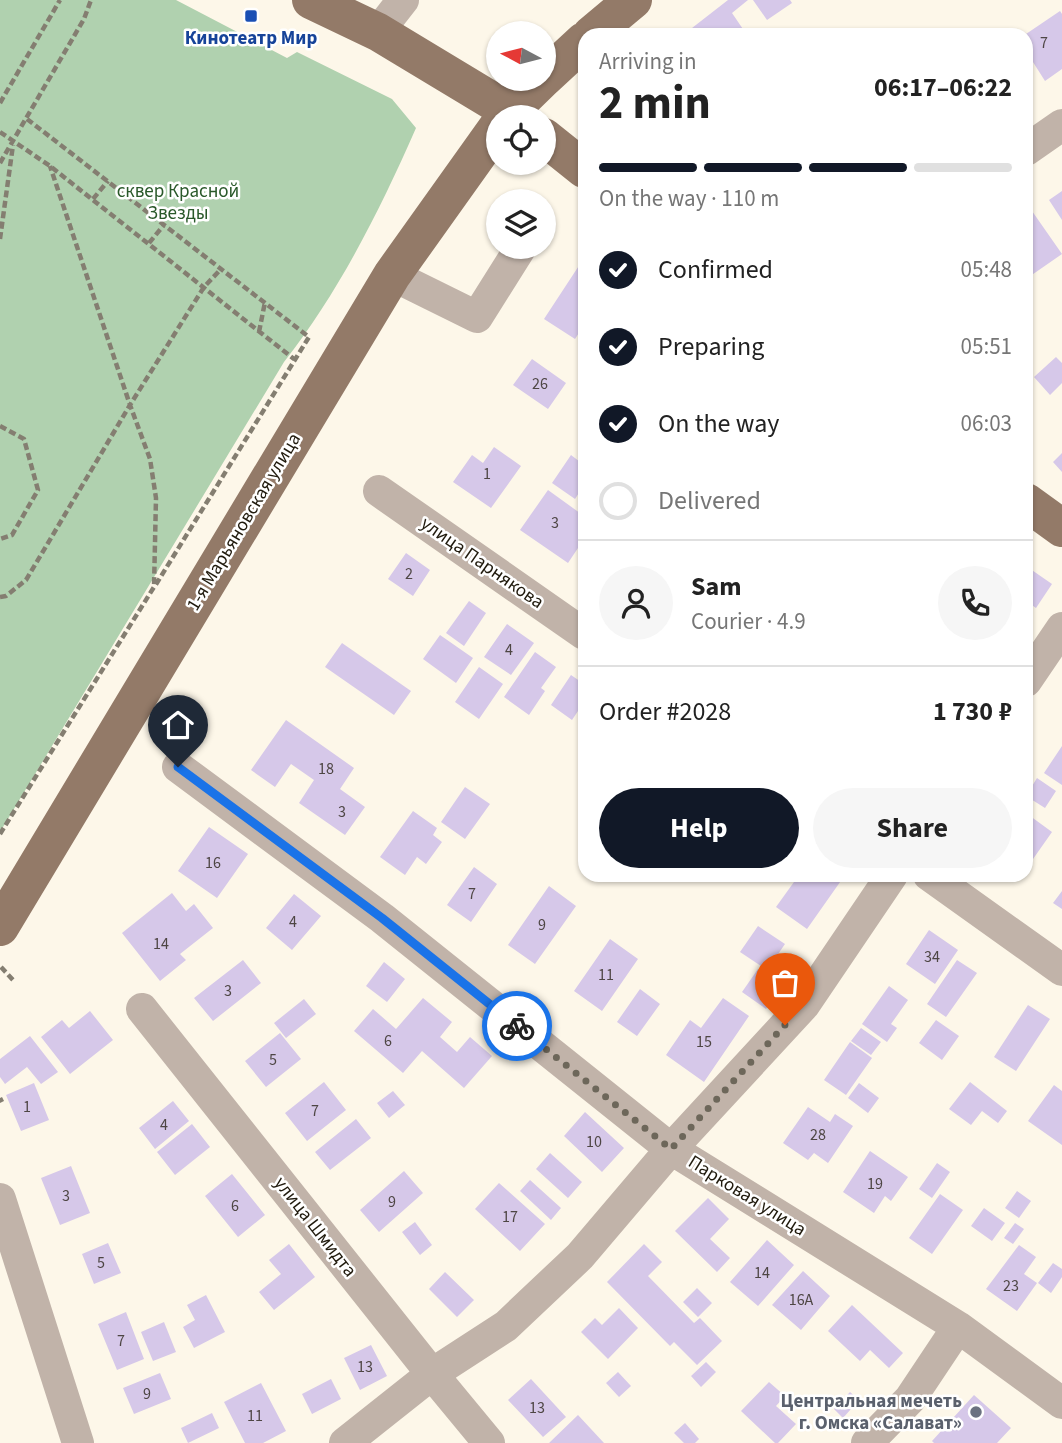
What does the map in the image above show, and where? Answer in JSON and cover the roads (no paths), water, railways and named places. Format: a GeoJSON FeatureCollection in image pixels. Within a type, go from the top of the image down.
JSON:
{"type":"FeatureCollection","features":[{"type":"Feature","properties":{"kind":"main road"},"geometry":{"type":"LineString","coordinates":[[311,0],[378,32],[490,105]]}},
{"type":"Feature","properties":{"kind":"main road"},"geometry":{"type":"LineString","coordinates":[[599,28],[633,0]]}},
{"type":"Feature","properties":{"kind":"main road","name":"1-я Марьяновская улица"},"geometry":{"type":"LineString","coordinates":[[556,67],[578,47]]}},
{"type":"Feature","properties":{"kind":"main road","name":"1-я Марьяновская улица"},"geometry":{"type":"LineString","coordinates":[[519,105],[532,91]]}},
{"type":"Feature","properties":{"kind":"main road","name":"1-я Марьяновская улица"},"geometry":{"type":"LineString","coordinates":[[0,927],[392,275],[486,147]]}},
{"type":"Feature","properties":{"kind":"main road"},"geometry":{"type":"LineString","coordinates":[[556,147],[578,164]]}},
{"type":"Feature","properties":{"kind":"main road"},"geometry":{"type":"LineString","coordinates":[[1033,507],[1062,528]]}},
{"type":"Feature","properties":{"kind":"street"},"geometry":{"type":"LineString","coordinates":[[378,32],[403,0]]}},
{"type":"Feature","properties":{"kind":"street"},"geometry":{"type":"LineString","coordinates":[[1033,145],[1062,125]]}},
{"type":"Feature","properties":{"kind":"street"},"geometry":{"type":"LineString","coordinates":[[392,275],[477,317],[513,259]]}},
{"type":"Feature","properties":{"kind":"street","name":"улица Парнякова"},"geometry":{"type":"LineString","coordinates":[[379,491],[578,630]]}},
{"type":"Feature","properties":{"kind":"street"},"geometry":{"type":"LineString","coordinates":[[1033,671],[1062,628]]}},
{"type":"Feature","properties":{"kind":"street","name":"Парковая улица"},"geometry":{"type":"LineString","coordinates":[[178,767],[382,918],[671,1149],[958,1326],[1062,1403]]}},
{"type":"Feature","properties":{"kind":"street"},"geometry":{"type":"LineString","coordinates":[[345,1443],[432,1374],[506,1326],[580,1256],[671,1149],[804,1005],[887,882]]}},
{"type":"Feature","properties":{"kind":"street"},"geometry":{"type":"LineString","coordinates":[[939,882],[1062,970]]}},
{"type":"Feature","properties":{"kind":"street","name":"улица Шмидта"},"geometry":{"type":"LineString","coordinates":[[142,1009],[489,1443]]}},
{"type":"Feature","properties":{"kind":"street"},"geometry":{"type":"LineString","coordinates":[[0,1199],[78,1443]]}},
{"type":"Feature","properties":{"kind":"street"},"geometry":{"type":"LineString","coordinates":[[867,1443],[909,1399],[958,1326]]}},
{"type":"Feature","properties":{"kind":"place","name":"Кинотеатр Мир"},"geometry":{"type":"Point","coordinates":[251,16]}},
{"type":"Feature","properties":{"kind":"place","name":"Центральная мечеть г. Омска «Салават»"},"geometry":{"type":"Point","coordinates":[976,1412]}},
{"type":"Feature","properties":{"kind":"park label","name":"сквер Красной Звезды"},"geometry":{"type":"Point","coordinates":[178,202]}}]}
